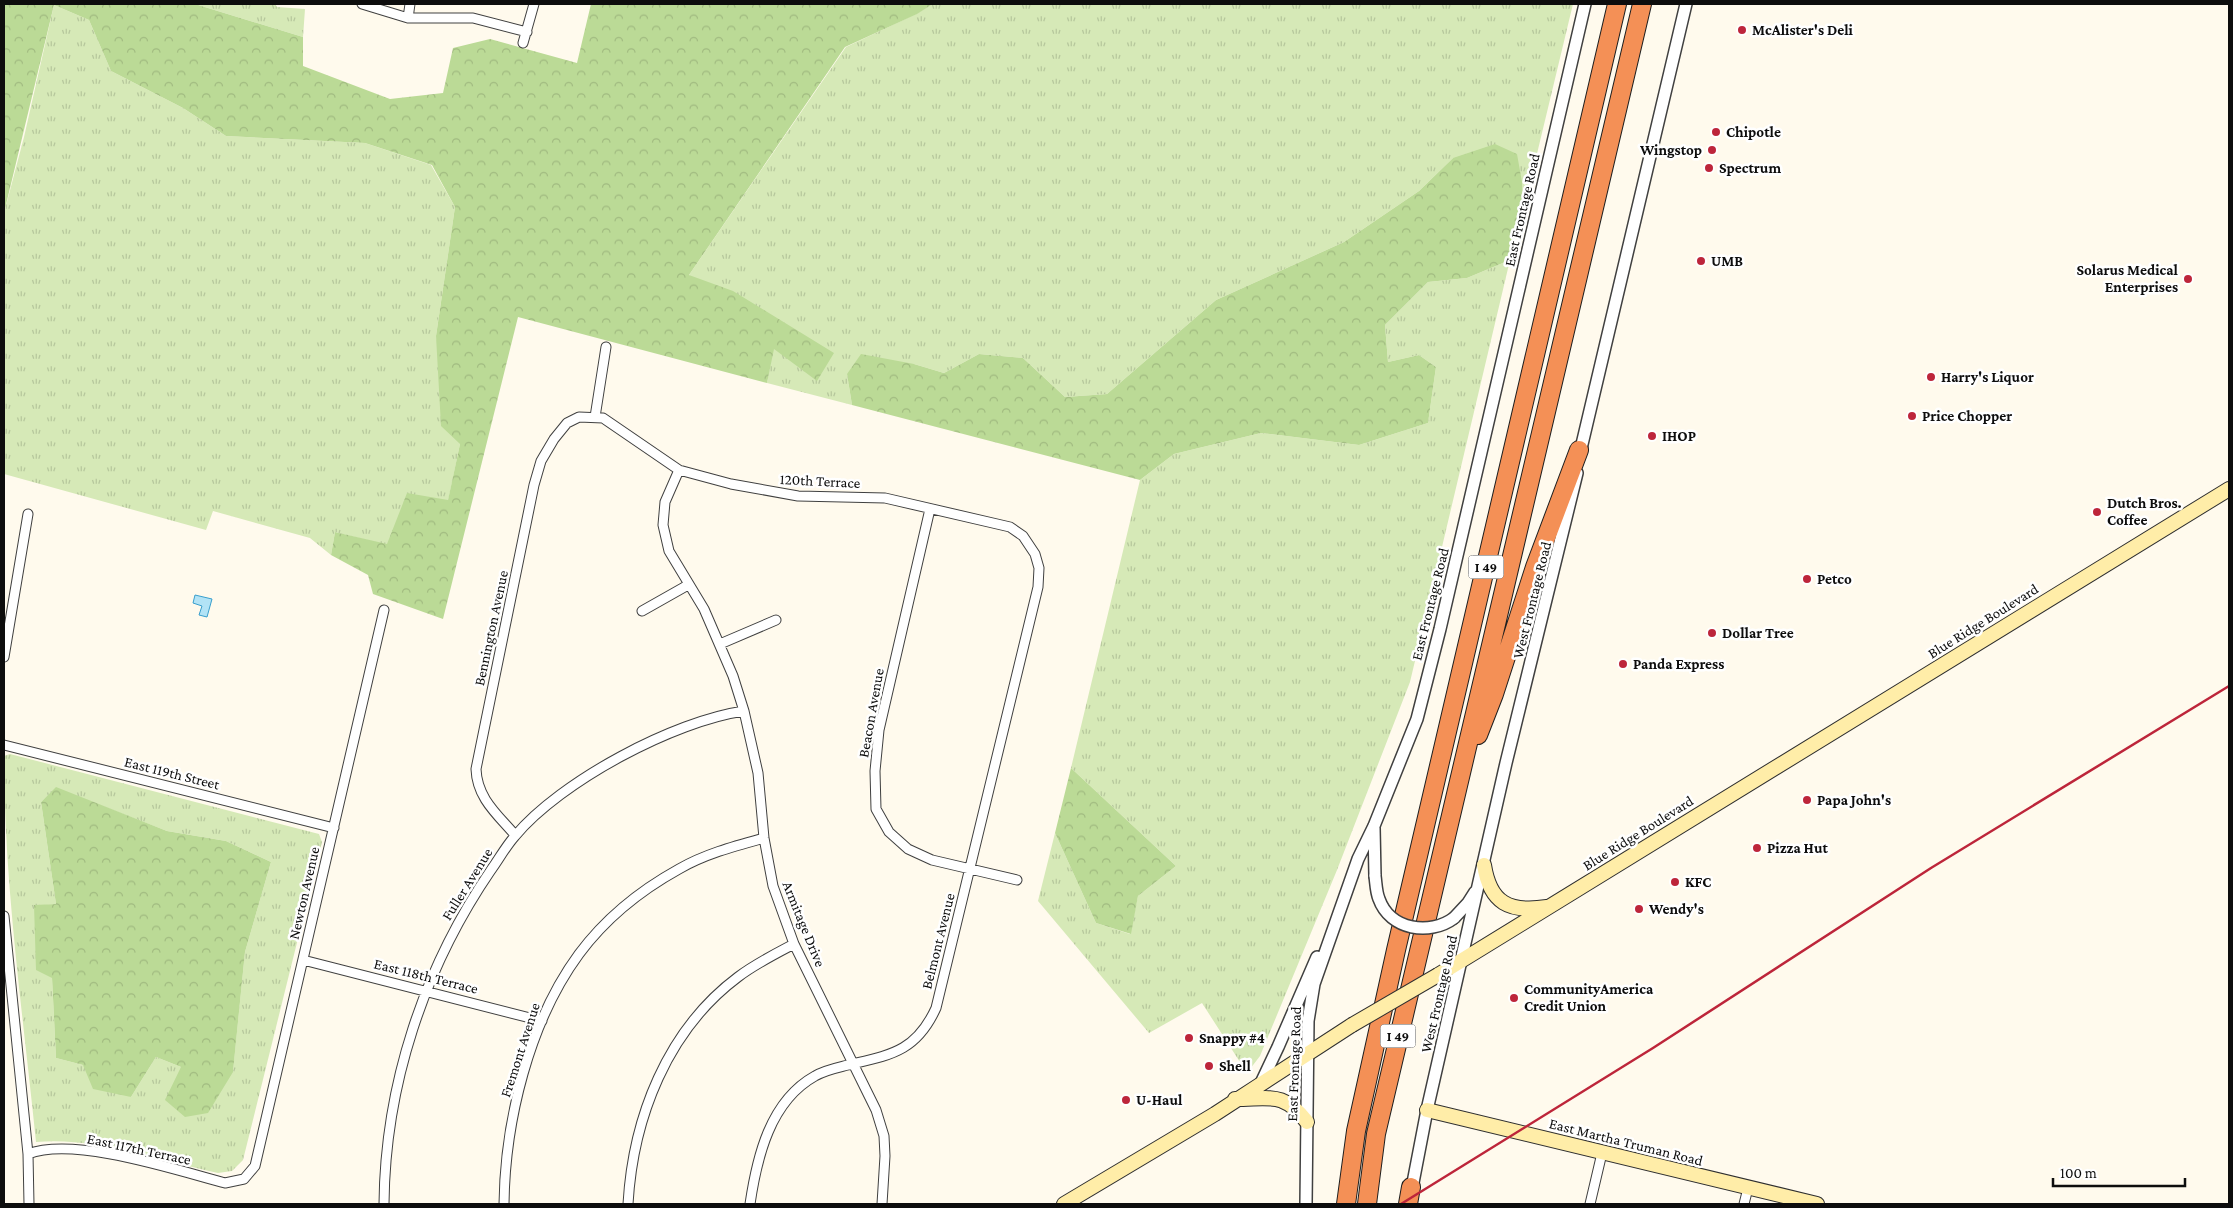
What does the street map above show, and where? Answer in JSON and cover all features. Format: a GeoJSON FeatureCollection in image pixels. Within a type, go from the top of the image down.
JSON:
{"type":"FeatureCollection","features":[{"type":"Feature","properties":{"kind":"highway","name":"I 49"},"geometry":{"type":"LineString","coordinates":[[1346,1204],[1356,1131],[1394,959],[1617,4]]}},
{"type":"Feature","properties":{"kind":"highway","name":"I 49"},"geometry":{"type":"LineString","coordinates":[[1367,1204],[1376,1134],[1642,4]]}},
{"type":"Feature","properties":{"kind":"highway"},"geometry":{"type":"LineString","coordinates":[[1455,792],[1494,694],[1535,567],[1580,450]]}},
{"type":"Feature","properties":{"kind":"main road","name":"Blue Ridge Boulevard"},"geometry":{"type":"LineString","coordinates":[[1064,1204],[1215,1114],[1234,1099],[1308,1052],[1550,907],[2229,489]]}},
{"type":"Feature","properties":{"kind":"main road"},"geometry":{"type":"LineString","coordinates":[[1484,865],[1488,883],[1494,894],[1503,904],[1516,908],[1550,907]]}},
{"type":"Feature","properties":{"kind":"main road"},"geometry":{"type":"LineString","coordinates":[[1234,1099],[1275,1098],[1288,1102],[1307,1122]]}},
{"type":"Feature","properties":{"kind":"main road","name":"East Martha Truman Road"},"geometry":{"type":"LineString","coordinates":[[1427,1110],[1600,1159],[1748,1188],[1817,1204]]}},
{"type":"Feature","properties":{"kind":"street"},"geometry":{"type":"LineString","coordinates":[[362,4],[408,18],[473,18],[528,32]]}},
{"type":"Feature","properties":{"kind":"street"},"geometry":{"type":"LineString","coordinates":[[408,18],[410,4]]}},
{"type":"Feature","properties":{"kind":"street"},"geometry":{"type":"LineString","coordinates":[[523,43],[528,32],[534,4]]}},
{"type":"Feature","properties":{"kind":"street","name":"East Frontage Road"},"geometry":{"type":"LineString","coordinates":[[1306,1204],[1308,1021],[1314,984],[1334,933],[1358,859],[1374,826],[1417,718],[1440,629],[1585,4]]}},
{"type":"Feature","properties":{"kind":"street","name":"West Frontage Road"},"geometry":{"type":"LineString","coordinates":[[1410,1198],[1427,1110],[1506,763],[1568,515],[1578,471],[1580,450],[1686,4]]}},
{"type":"Feature","properties":{"kind":"street"},"geometry":{"type":"LineString","coordinates":[[595,417],[606,347]]}},
{"type":"Feature","properties":{"kind":"street","name":"Bennington Avenue"},"geometry":{"type":"LineString","coordinates":[[516,835],[482,796],[476,781],[476,769],[534,485],[541,461],[554,439],[567,423],[579,417],[595,417]]}},
{"type":"Feature","properties":{"kind":"street","name":"120th Terrace"},"geometry":{"type":"LineString","coordinates":[[595,417],[603,418],[679,470],[731,484],[798,496],[884,498],[1010,527],[1022,536],[1035,554],[1039,568],[1036,593]]}},
{"type":"Feature","properties":{"kind":"street","name":"Armitage Drive"},"geometry":{"type":"LineString","coordinates":[[679,470],[666,502],[663,525],[669,551],[704,609],[720,644],[744,711],[758,773],[764,838],[773,886],[794,944],[876,1110],[884,1136],[885,1156],[882,1204]]}},
{"type":"Feature","properties":{"kind":"street","name":"Beacon Avenue"},"geometry":{"type":"LineString","coordinates":[[930,509],[879,730],[875,771],[876,809],[889,832],[908,849],[932,860],[1017,880]]}},
{"type":"Feature","properties":{"kind":"street"},"geometry":{"type":"LineString","coordinates":[[4,657],[28,514]]}},
{"type":"Feature","properties":{"kind":"street"},"geometry":{"type":"LineString","coordinates":[[642,611],[688,585]]}},
{"type":"Feature","properties":{"kind":"street","name":"Belmont Avenue"},"geometry":{"type":"LineString","coordinates":[[750,1204],[753,1181],[767,1134],[786,1099],[799,1086],[816,1075],[890,1055],[901,1050],[918,1037],[931,1020],[937,1006],[1036,593]]}},
{"type":"Feature","properties":{"kind":"street","name":"Newton Avenue"},"geometry":{"type":"LineString","coordinates":[[244,1179],[255,1166],[384,610]]}},
{"type":"Feature","properties":{"kind":"street"},"geometry":{"type":"LineString","coordinates":[[720,644],[776,620]]}},
{"type":"Feature","properties":{"kind":"street","name":"Fuller Avenue"},"geometry":{"type":"LineString","coordinates":[[384,1204],[384,1173],[394,1098],[414,1025],[442,955],[472,898],[516,835],[568,790],[623,755],[689,725],[728,713],[744,711]]}},
{"type":"Feature","properties":{"kind":"street","name":"East 119th Street"},"geometry":{"type":"LineString","coordinates":[[4,744],[334,828]]}},
{"type":"Feature","properties":{"kind":"street"},"geometry":{"type":"LineString","coordinates":[[1374,826],[1375,876],[1379,899],[1394,920],[1406,926],[1429,928],[1444,926],[1468,903],[1479,887]]}},
{"type":"Feature","properties":{"kind":"street","name":"Fremont Avenue"},"geometry":{"type":"LineString","coordinates":[[504,1204],[504,1184],[511,1129],[523,1075],[542,1021],[557,988],[579,954],[610,919],[638,895],[680,868],[718,852],[764,838]]}},
{"type":"Feature","properties":{"kind":"street"},"geometry":{"type":"LineString","coordinates":[[4,916],[28,1154],[29,1204]]}},
{"type":"Feature","properties":{"kind":"street"},"geometry":{"type":"LineString","coordinates":[[1261,1083],[1319,952],[1334,933]]}},
{"type":"Feature","properties":{"kind":"street"},"geometry":{"type":"LineString","coordinates":[[628,1204],[635,1148],[646,1110],[660,1072],[673,1049],[690,1023],[717,994],[763,960],[794,944]]}},
{"type":"Feature","properties":{"kind":"street","name":"East 118th Terrace"},"geometry":{"type":"LineString","coordinates":[[303,960],[427,990],[542,1021]]}},
{"type":"Feature","properties":{"kind":"street","name":"East 117th Terrace"},"geometry":{"type":"LineString","coordinates":[[28,1154],[57,1149],[97,1151],[225,1182],[244,1179]]}},
{"type":"Feature","properties":{"kind":"street"},"geometry":{"type":"LineString","coordinates":[[1590,1204],[1600,1159]]}},
{"type":"Feature","properties":{"kind":"street"},"geometry":{"type":"LineString","coordinates":[[1744,1204],[1748,1188]]}},
{"type":"Feature","properties":{"kind":"green space"},"geometry":{"type":"Polygon","coordinates":[[[4,4],[195,4],[303,37],[303,66],[390,99],[443,93],[453,48],[490,39],[577,63],[591,4],[933,4],[917,14],[845,47],[689,275],[733,291],[834,353],[817,381],[774,349],[767,383],[518,317],[443,619],[373,594],[368,575],[331,555],[335,532],[387,544],[407,493],[448,500],[460,444],[441,426],[436,336],[455,207],[432,165],[365,143],[226,136],[183,108],[111,71],[89,20],[54,5],[4,213],[4,4]]]}},
{"type":"Feature","properties":{"kind":"green space"},"geometry":{"type":"Polygon","coordinates":[[[195,4],[275,4],[277,7],[305,9],[303,37],[195,4]]]}},
{"type":"Feature","properties":{"kind":"green space"},"geometry":{"type":"Polygon","coordinates":[[[933,4],[1573,4],[1523,212],[1522,182],[1453,158],[1419,191],[1344,242],[1216,300],[1107,394],[1065,397],[1023,358],[979,354],[944,373],[914,364],[847,374],[852,405],[767,383],[773,349],[689,275],[846,47],[933,4]]]}},
{"type":"Feature","properties":{"kind":"green space"},"geometry":{"type":"Polygon","coordinates":[[[54,5],[89,20],[111,71],[183,108],[226,136],[365,143],[431,165],[455,207],[436,336],[460,444],[448,501],[387,545],[335,532],[331,555],[310,538],[213,511],[206,530],[4,474],[4,213],[24,137],[54,5]]]}},
{"type":"Feature","properties":{"kind":"green space"},"geometry":{"type":"Polygon","coordinates":[[[1495,144],[1517,154],[1522,182],[1523,212],[1510,260],[1467,278],[1428,282],[1385,325],[1388,362],[1419,355],[1436,367],[1428,423],[1359,445],[1261,433],[1174,454],[1140,480],[852,405],[847,374],[861,354],[914,364],[944,373],[979,354],[1023,358],[1065,397],[1107,394],[1216,300],[1344,242],[1419,191],[1453,158],[1495,144]]]}},
{"type":"Feature","properties":{"kind":"green space"},"geometry":{"type":"Polygon","coordinates":[[[1510,260],[1410,682],[1337,870],[1260,1056],[1247,1073],[1202,1003],[1149,1033],[1038,901],[1055,833],[1096,923],[1130,934],[1138,896],[1176,866],[1071,768],[1140,480],[1174,454],[1261,433],[1359,445],[1428,423],[1436,367],[1419,355],[1388,362],[1385,325],[1428,282],[1467,278],[1510,260]]]}},
{"type":"Feature","properties":{"kind":"green space"},"geometry":{"type":"Polygon","coordinates":[[[10,754],[319,834],[322,842],[243,1160],[232,1171],[218,1173],[105,1146],[59,1141],[36,1142],[20,998],[7,853],[4,756],[10,754]],[[56,788],[41,802],[56,904],[34,906],[52,978],[56,1058],[83,1065],[131,1097],[156,1057],[181,1067],[233,1071],[245,952],[271,862],[226,841],[167,831],[56,788]]]}},
{"type":"Feature","properties":{"kind":"green space"},"geometry":{"type":"Polygon","coordinates":[[[1071,768],[1176,866],[1138,896],[1131,934],[1096,923],[1055,833],[1071,768]]]}},
{"type":"Feature","properties":{"kind":"green space"},"geometry":{"type":"Polygon","coordinates":[[[56,787],[167,831],[226,841],[271,862],[245,952],[233,1072],[208,1113],[185,1117],[165,1100],[181,1067],[156,1057],[131,1097],[93,1089],[83,1065],[56,1058],[52,978],[36,970],[34,905],[56,904],[41,802],[56,787]]]}},
{"type":"Feature","properties":{"kind":"water"},"geometry":{"type":"Polygon","coordinates":[[[195,595],[212,599],[207,617],[199,615],[202,606],[193,603],[195,595]]]}},
{"type":"Feature","properties":{"kind":"railway"},"geometry":{"type":"LineString","coordinates":[[1401,1204],[1653,1048],[1931,868],[2229,686]]}},
{"type":"Feature","properties":{"kind":"place","name":"McAlister's Deli"},"geometry":{"type":"Point","coordinates":[1742,30]}},
{"type":"Feature","properties":{"kind":"place","name":"Chipotle"},"geometry":{"type":"Point","coordinates":[1716,132]}},
{"type":"Feature","properties":{"kind":"place","name":"Wingstop"},"geometry":{"type":"Point","coordinates":[1712,150]}},
{"type":"Feature","properties":{"kind":"place","name":"Spectrum"},"geometry":{"type":"Point","coordinates":[1709,168]}},
{"type":"Feature","properties":{"kind":"place","name":"UMB"},"geometry":{"type":"Point","coordinates":[1701,261]}},
{"type":"Feature","properties":{"kind":"place","name":"Solarus Medical Enterprises"},"geometry":{"type":"Point","coordinates":[2188,279]}},
{"type":"Feature","properties":{"kind":"place","name":"Harry's Liquor"},"geometry":{"type":"Point","coordinates":[1931,377]}},
{"type":"Feature","properties":{"kind":"place","name":"Price Chopper"},"geometry":{"type":"Point","coordinates":[1912,416]}},
{"type":"Feature","properties":{"kind":"place","name":"IHOP"},"geometry":{"type":"Point","coordinates":[1652,436]}},
{"type":"Feature","properties":{"kind":"place","name":"Dutch Bros. Coffee"},"geometry":{"type":"Point","coordinates":[2097,512]}},
{"type":"Feature","properties":{"kind":"place","name":"Petco"},"geometry":{"type":"Point","coordinates":[1807,579]}},
{"type":"Feature","properties":{"kind":"place","name":"Dollar Tree"},"geometry":{"type":"Point","coordinates":[1712,633]}},
{"type":"Feature","properties":{"kind":"place","name":"Panda Express"},"geometry":{"type":"Point","coordinates":[1623,664]}},
{"type":"Feature","properties":{"kind":"place","name":"Papa John's"},"geometry":{"type":"Point","coordinates":[1807,800]}},
{"type":"Feature","properties":{"kind":"place","name":"Pizza Hut"},"geometry":{"type":"Point","coordinates":[1757,848]}},
{"type":"Feature","properties":{"kind":"place","name":"KFC"},"geometry":{"type":"Point","coordinates":[1675,882]}},
{"type":"Feature","properties":{"kind":"place","name":"Wendy's"},"geometry":{"type":"Point","coordinates":[1639,909]}},
{"type":"Feature","properties":{"kind":"place","name":"CommunityAmerica Credit Union"},"geometry":{"type":"Point","coordinates":[1514,998]}},
{"type":"Feature","properties":{"kind":"place","name":"Snappy #4"},"geometry":{"type":"Point","coordinates":[1189,1038]}},
{"type":"Feature","properties":{"kind":"place","name":"Shell"},"geometry":{"type":"Point","coordinates":[1209,1066]}},
{"type":"Feature","properties":{"kind":"place","name":"U-Haul"},"geometry":{"type":"Point","coordinates":[1126,1100]}}]}
